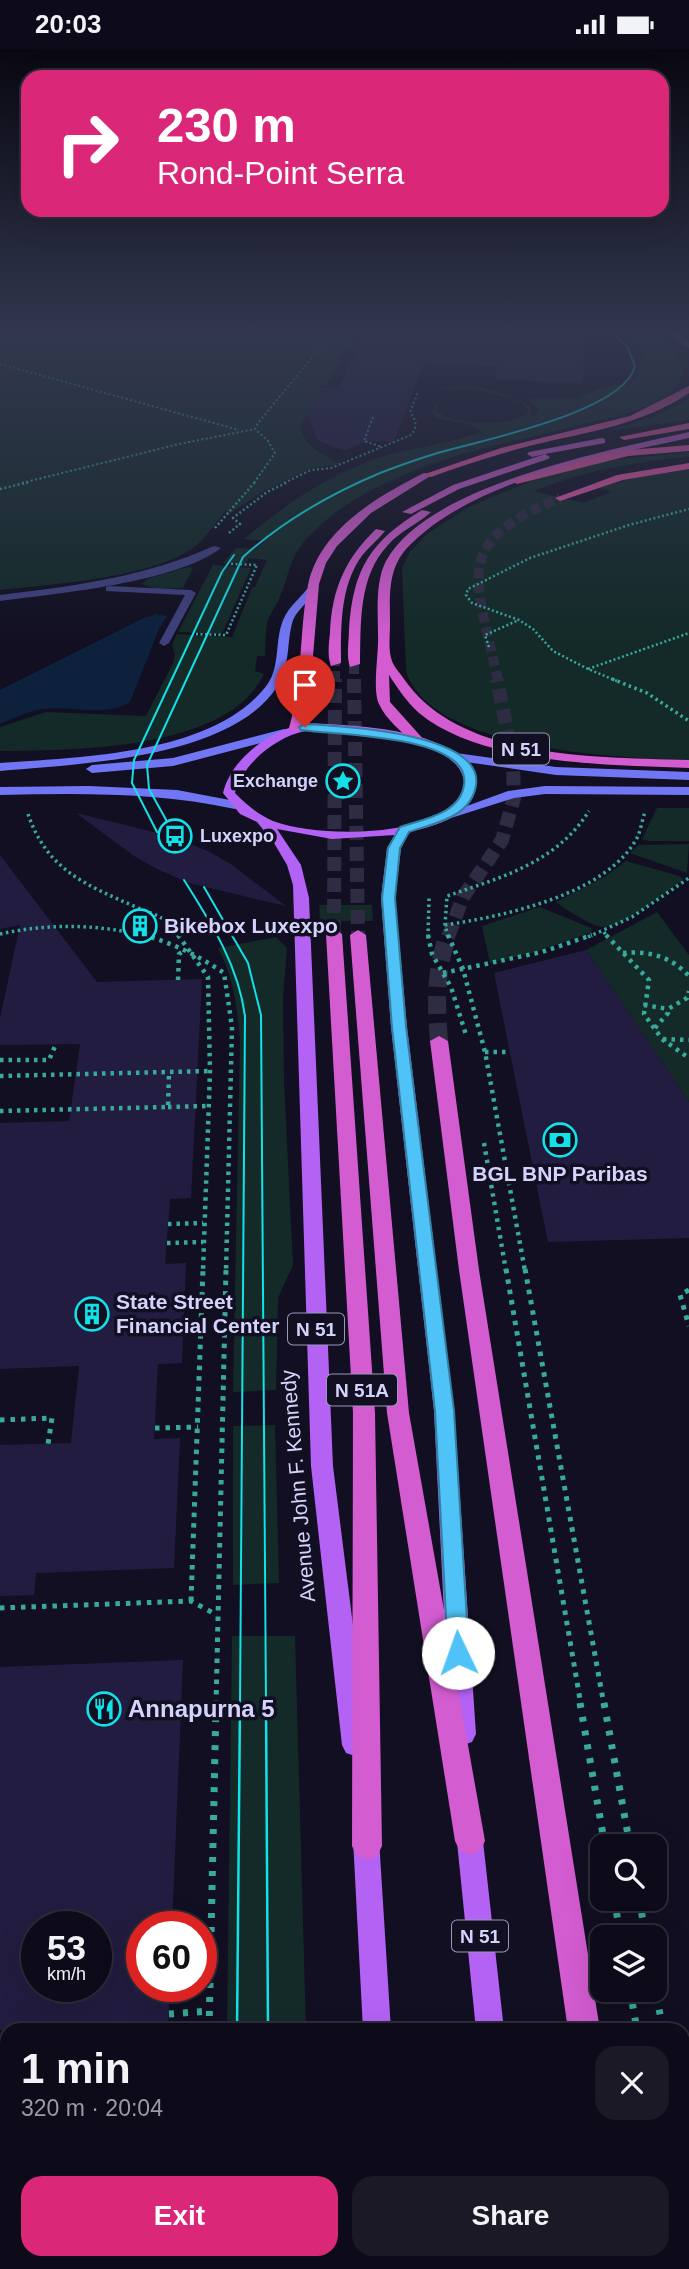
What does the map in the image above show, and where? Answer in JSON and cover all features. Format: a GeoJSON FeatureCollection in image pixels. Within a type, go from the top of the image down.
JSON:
{"type":"FeatureCollection","features":[{"type":"Feature","properties":{"kind":"highway"},"geometry":{"type":"LineString","coordinates":[[290,731],[303,704],[311,591],[322,561],[342,534],[396,490],[426,475],[474,458],[565,435]]}},
{"type":"Feature","properties":{"kind":"highway"},"geometry":{"type":"LineString","coordinates":[[435,485],[527,455],[638,435]]}},
{"type":"Feature","properties":{"kind":"highway"},"geometry":{"type":"LineString","coordinates":[[418,741],[391,712],[383,700],[381,686],[385,660],[386,583],[390,562],[400,548],[415,534],[447,513],[531,474],[596,454],[686,435]]}},
{"type":"Feature","properties":{"kind":"highway"},"geometry":{"type":"LineString","coordinates":[[354,663],[357,590],[363,570],[373,555],[401,528],[444,501],[504,477],[590,452],[686,435]]}},
{"type":"Feature","properties":{"kind":"highway"},"geometry":{"type":"LineString","coordinates":[[335,663],[336,614],[346,569],[369,540],[385,526],[429,500],[492,474],[557,453],[624,437]]}},
{"type":"Feature","properties":{"kind":"highway"},"geometry":{"type":"LineString","coordinates":[[517,481],[628,453],[689,448]]}},
{"type":"Feature","properties":{"kind":"highway"},"geometry":{"type":"LineString","coordinates":[[560,498],[621,477],[689,466]]}},
{"type":"Feature","properties":{"kind":"highway"},"geometry":{"type":"LineString","coordinates":[[357,522],[422,490]]}},
{"type":"Feature","properties":{"kind":"highway","name":"N 51"},"geometry":{"type":"LineString","coordinates":[[385,660],[410,697],[426,713],[471,735],[532,751],[576,758],[689,764]]}},
{"type":"Feature","properties":{"kind":"highway","name":"N 51A"},"geometry":{"type":"LineString","coordinates":[[334,934],[364,1413],[367,1846]]}},
{"type":"Feature","properties":{"kind":"highway","name":"N 51A"},"geometry":{"type":"LineString","coordinates":[[358,935],[398,1413],[470,1841]]}},
{"type":"Feature","properties":{"kind":"highway"},"geometry":{"type":"LineString","coordinates":[[439,1041],[470,1270],[583,2023]]}},
{"type":"Feature","properties":{"kind":"main road"},"geometry":{"type":"LineString","coordinates":[[0,768],[137,752],[180,741],[228,723],[246,712],[271,689],[281,671],[288,619],[311,591]]}},
{"type":"Feature","properties":{"kind":"main road"},"geometry":{"type":"LineString","coordinates":[[0,768],[34,771],[147,765],[198,756],[290,731],[345,729],[418,741],[456,757],[556,771],[689,776]]}},
{"type":"Feature","properties":{"kind":"main road"},"geometry":{"type":"LineString","coordinates":[[235,805],[229,793],[234,774],[290,731]]}},
{"type":"Feature","properties":{"kind":"main road","name":"N 51"},"geometry":{"type":"LineString","coordinates":[[235,805],[263,822],[319,833],[374,834],[404,830],[451,814],[466,798],[471,783],[467,769],[456,757]]}},
{"type":"Feature","properties":{"kind":"main road"},"geometry":{"type":"LineString","coordinates":[[0,791],[149,789],[203,796],[235,805]]}},
{"type":"Feature","properties":{"kind":"main road"},"geometry":{"type":"LineString","coordinates":[[451,814],[512,794],[545,790],[689,791]]}},
{"type":"Feature","properties":{"kind":"main road","name":"Avenue John F. Kennedy"},"geometry":{"type":"LineString","coordinates":[[263,822],[290,854],[300,879],[322,1466],[367,1846],[377,2023]]}},
{"type":"Feature","properties":{"kind":"main road","name":"N 51"},"geometry":{"type":"LineString","coordinates":[[404,830],[394,848],[388,898],[399,1027],[444,1411],[470,1841],[489,2023]]}},
{"type":"Feature","properties":{"kind":"lane"},"geometry":{"type":"LineString","coordinates":[[0,598],[107,586],[157,572],[217,548]]}},
{"type":"Feature","properties":{"kind":"lane"},"geometry":{"type":"LineString","coordinates":[[94,598],[107,586],[191,593],[167,638]]}},
{"type":"Feature","properties":{"kind":"path"},"geometry":{"type":"LineString","coordinates":[[0,489],[221,435]]}},
{"type":"Feature","properties":{"kind":"path"},"geometry":{"type":"LineString","coordinates":[[211,534],[250,489],[275,453],[261,435]]}},
{"type":"Feature","properties":{"kind":"path"},"geometry":{"type":"LineString","coordinates":[[367,435],[365,441],[386,447]]}},
{"type":"Feature","properties":{"kind":"path"},"geometry":{"type":"LineString","coordinates":[[222,538],[240,524],[233,518],[267,492],[311,470],[331,468],[403,440],[409,435]]}},
{"type":"Feature","properties":{"kind":"path"},"geometry":{"type":"LineString","coordinates":[[688,722],[647,693],[588,670],[553,651],[533,629],[519,619],[472,603],[466,595],[468,589],[478,582],[530,558],[629,525],[689,509]]}},
{"type":"Feature","properties":{"kind":"path"},"geometry":{"type":"LineString","coordinates":[[167,638],[226,635],[257,565],[222,564]]}},
{"type":"Feature","properties":{"kind":"path"},"geometry":{"type":"LineString","coordinates":[[489,647],[485,635],[519,619]]}},
{"type":"Feature","properties":{"kind":"path"},"geometry":{"type":"LineString","coordinates":[[588,670],[689,633]]}},
{"type":"Feature","properties":{"kind":"path"},"geometry":{"type":"LineString","coordinates":[[445,925],[480,921],[516,912],[576,887],[602,872],[632,843],[644,821],[646,801]]}},
{"type":"Feature","properties":{"kind":"path"},"geometry":{"type":"LineString","coordinates":[[26,806],[36,837],[57,864],[88,886],[170,921],[186,949],[208,977],[210,1071],[191,1601]]}},
{"type":"Feature","properties":{"kind":"path"},"geometry":{"type":"LineString","coordinates":[[590,810],[583,824],[571,837],[537,862],[447,897],[445,925],[451,947],[463,969],[485,1052],[628,1834]]}},
{"type":"Feature","properties":{"kind":"path"},"geometry":{"type":"LineString","coordinates":[[443,973],[537,955],[604,932],[637,916],[689,878]]}},
{"type":"Feature","properties":{"kind":"path"},"geometry":{"type":"LineString","coordinates":[[429,898],[428,935],[432,954],[464,1021],[468,1049]]}},
{"type":"Feature","properties":{"kind":"path"},"geometry":{"type":"LineString","coordinates":[[0,934],[19,929],[92,928],[163,941],[207,960],[224,973],[232,1027],[209,2023]]}},
{"type":"Feature","properties":{"kind":"path"},"geometry":{"type":"LineString","coordinates":[[604,932],[614,946],[649,980],[644,1014],[662,1039],[689,1058]]}},
{"type":"Feature","properties":{"kind":"path"},"geometry":{"type":"LineString","coordinates":[[178,980],[180,954],[186,949]]}},
{"type":"Feature","properties":{"kind":"path"},"geometry":{"type":"LineString","coordinates":[[623,953],[661,954],[678,964],[689,976]]}},
{"type":"Feature","properties":{"kind":"path"},"geometry":{"type":"LineString","coordinates":[[644,1005],[668,1009],[688,998],[689,991]]}},
{"type":"Feature","properties":{"kind":"path"},"geometry":{"type":"LineString","coordinates":[[655,1028],[668,1013],[668,1009]]}},
{"type":"Feature","properties":{"kind":"path"},"geometry":{"type":"LineString","coordinates":[[662,1039],[689,1040]]}},
{"type":"Feature","properties":{"kind":"path"},"geometry":{"type":"LineString","coordinates":[[0,1060],[49,1059],[56,1044]]}},
{"type":"Feature","properties":{"kind":"path"},"geometry":{"type":"LineString","coordinates":[[485,1052],[510,1052]]}},
{"type":"Feature","properties":{"kind":"path"},"geometry":{"type":"LineString","coordinates":[[0,1076],[210,1071]]}},
{"type":"Feature","properties":{"kind":"path"},"geometry":{"type":"LineString","coordinates":[[168,1107],[169,1072]]}},
{"type":"Feature","properties":{"kind":"path"},"geometry":{"type":"LineString","coordinates":[[0,1111],[208,1106]]}},
{"type":"Feature","properties":{"kind":"path"},"geometry":{"type":"LineString","coordinates":[[482,1131],[603,1834]]}},
{"type":"Feature","properties":{"kind":"path"},"geometry":{"type":"LineString","coordinates":[[168,1224],[203,1223]]}},
{"type":"Feature","properties":{"kind":"path"},"geometry":{"type":"LineString","coordinates":[[167,1243],[203,1242]]}},
{"type":"Feature","properties":{"kind":"path"},"geometry":{"type":"LineString","coordinates":[[689,1290],[680,1295],[689,1326]]}},
{"type":"Feature","properties":{"kind":"path"},"geometry":{"type":"LineString","coordinates":[[0,1420],[52,1419],[48,1444]]}},
{"type":"Feature","properties":{"kind":"path"},"geometry":{"type":"LineString","coordinates":[[155,1428],[198,1427]]}},
{"type":"Feature","properties":{"kind":"path"},"geometry":{"type":"LineString","coordinates":[[0,1608],[191,1601],[218,1615]]}},
{"type":"Feature","properties":{"kind":"path"},"geometry":{"type":"LineString","coordinates":[[632,2002],[636,2023]]}},
{"type":"Feature","properties":{"kind":"path"},"geometry":{"type":"LineString","coordinates":[[658,2002],[662,2023]]}},
{"type":"Feature","properties":{"kind":"path"},"geometry":{"type":"LineString","coordinates":[[169,2014],[210,2011]]}},
{"type":"Feature","properties":{"kind":"green space"},"geometry":{"type":"Polygon","coordinates":[[[0,435],[303,435],[310,445],[339,464],[310,469],[264,491],[227,515],[227,509],[199,543],[182,555],[159,564],[133,572],[75,582],[0,590],[0,435]]]}},
{"type":"Feature","properties":{"kind":"green space"},"geometry":{"type":"Polygon","coordinates":[[[473,435],[541,435],[418,469],[374,489],[322,524],[297,551],[268,621],[265,656],[257,656],[255,671],[264,674],[245,699],[218,718],[183,732],[145,741],[105,747],[0,751],[0,727],[46,712],[146,716],[173,663],[175,654],[172,645],[177,634],[232,637],[267,560],[249,558],[244,564],[223,563],[236,548],[256,549],[265,541],[244,539],[301,496],[342,473],[386,456],[473,435]]]}},
{"type":"Feature","properties":{"kind":"green space"},"geometry":{"type":"Polygon","coordinates":[[[689,452],[689,457],[610,468],[534,491],[584,503],[611,492],[598,488],[635,478],[689,469],[689,760],[619,757],[531,745],[488,734],[451,718],[422,698],[406,671],[402,568],[410,552],[427,534],[467,508],[538,478],[604,461],[689,452]]]}},
{"type":"Feature","properties":{"kind":"green space"},"geometry":{"type":"Polygon","coordinates":[[[213,565],[251,568],[222,634],[178,632],[213,565]]]}},
{"type":"Feature","properties":{"kind":"green space"},"geometry":{"type":"Polygon","coordinates":[[[188,567],[193,568],[183,588],[156,589],[142,584],[147,579],[188,567]]]}},
{"type":"Feature","properties":{"kind":"green space"},"geometry":{"type":"Polygon","coordinates":[[[657,808],[689,808],[689,841],[642,839],[657,808]]]}},
{"type":"Feature","properties":{"kind":"green space"},"geometry":{"type":"Polygon","coordinates":[[[689,844],[687,873],[630,853],[638,845],[689,844]]]}},
{"type":"Feature","properties":{"kind":"green space"},"geometry":{"type":"Polygon","coordinates":[[[626,861],[683,879],[644,908],[611,926],[592,924],[556,902],[606,876],[626,861]]]}},
{"type":"Feature","properties":{"kind":"green space"},"geometry":{"type":"Polygon","coordinates":[[[319,905],[372,905],[373,921],[320,921],[319,905]]]}},
{"type":"Feature","properties":{"kind":"green space"},"geometry":{"type":"Polygon","coordinates":[[[540,907],[591,928],[592,932],[535,952],[490,963],[482,926],[540,907]]]}},
{"type":"Feature","properties":{"kind":"green space"},"geometry":{"type":"Polygon","coordinates":[[[657,912],[689,955],[689,1102],[586,950],[657,912]]]}},
{"type":"Feature","properties":{"kind":"green space"},"geometry":{"type":"Polygon","coordinates":[[[276,937],[287,948],[283,998],[284,1081],[293,1265],[278,1298],[276,1390],[233,1392],[240,1040],[231,982],[218,948],[276,937]]]}},
{"type":"Feature","properties":{"kind":"green space"},"geometry":{"type":"Polygon","coordinates":[[[275,1425],[279,1583],[233,1585],[233,1426],[275,1425]]]}},
{"type":"Feature","properties":{"kind":"green space"},"geometry":{"type":"Polygon","coordinates":[[[232,1636],[295,1636],[306,2023],[227,2023],[232,1636]]]}},
{"type":"Feature","properties":{"kind":"water"},"geometry":{"type":"Polygon","coordinates":[[[153,614],[167,616],[159,629],[130,702],[120,707],[98,710],[42,709],[0,724],[0,690],[153,614]]]}},
{"type":"Feature","properties":{"kind":"building"},"geometry":{"type":"Polygon","coordinates":[[[315,435],[397,435],[394,442],[367,441],[346,450],[317,440],[315,435]]]}},
{"type":"Feature","properties":{"kind":"building"},"geometry":{"type":"Polygon","coordinates":[[[76,813],[166,835],[208,851],[232,865],[286,906],[189,883],[157,869],[134,856],[76,813]]]}},
{"type":"Feature","properties":{"kind":"building","name":"State Street Financial Center"},"geometry":{"type":"Polygon","coordinates":[[[0,855],[97,982],[202,979],[191,1198],[170,1199],[165,1264],[186,1263],[182,1363],[158,1364],[154,1439],[180,1438],[174,1568],[36,1573],[34,1595],[0,1596],[0,1445],[71,1443],[79,1366],[0,1369],[0,1123],[69,1121],[80,1044],[0,1045],[0,1018],[20,925],[0,929],[0,855]]]}},
{"type":"Feature","properties":{"kind":"building"},"geometry":{"type":"Polygon","coordinates":[[[586,950],[689,1102],[689,1238],[548,1242],[494,973],[586,950]]]}},
{"type":"Feature","properties":{"kind":"building"},"geometry":{"type":"Polygon","coordinates":[[[183,1660],[173,1911],[126,1911],[126,2002],[169,2002],[168,2023],[0,2023],[0,1667],[183,1660]]]}},
{"type":"Feature","properties":{"kind":"tunnel"},"geometry":{"type":"LineString","coordinates":[[498,681],[479,591],[479,569],[485,549],[500,532],[524,515],[560,498]]}},
{"type":"Feature","properties":{"kind":"tunnel"},"geometry":{"type":"LineString","coordinates":[[335,663],[335,679]]}},
{"type":"Feature","properties":{"kind":"tunnel"},"geometry":{"type":"LineString","coordinates":[[354,664],[354,679]]}},
{"type":"Feature","properties":{"kind":"tunnel"},"geometry":{"type":"LineString","coordinates":[[334,934],[335,679]]}},
{"type":"Feature","properties":{"kind":"tunnel"},"geometry":{"type":"LineString","coordinates":[[354,679],[358,935]]}},
{"type":"Feature","properties":{"kind":"tunnel"},"geometry":{"type":"LineString","coordinates":[[448,937],[463,897],[502,840],[514,798],[513,761],[497,679]]}},
{"type":"Feature","properties":{"kind":"tunnel"},"geometry":{"type":"LineString","coordinates":[[439,1041],[438,988],[448,935]]}},
{"type":"Feature","properties":{"kind":"tram line"},"geometry":{"type":"LineString","coordinates":[[175,836],[149,789],[147,765],[243,557],[291,520],[361,481],[429,456],[508,435]]}},
{"type":"Feature","properties":{"kind":"tram line"},"geometry":{"type":"LineString","coordinates":[[157,832],[132,783],[134,760],[222,572],[234,555]]}},
{"type":"Feature","properties":{"kind":"tram line"},"geometry":{"type":"LineString","coordinates":[[184,880],[230,961],[245,1016],[240,1705]]}},
{"type":"Feature","properties":{"kind":"tram line"},"geometry":{"type":"LineString","coordinates":[[204,887],[248,963],[261,1015],[266,1705]]}},
{"type":"Feature","properties":{"kind":"tram line"},"geometry":{"type":"LineString","coordinates":[[237,2023],[240,1703]]}},
{"type":"Feature","properties":{"kind":"tram line"},"geometry":{"type":"LineString","coordinates":[[266,1703],[268,2023]]}},
{"type":"Feature","properties":{"kind":"place","name":"Exchange"},"geometry":{"type":"Point","coordinates":[343,781]}},
{"type":"Feature","properties":{"kind":"place","name":"Luxexpo"},"geometry":{"type":"Point","coordinates":[175,836]}},
{"type":"Feature","properties":{"kind":"place","name":"Bikebox Luxexpo"},"geometry":{"type":"Point","coordinates":[140,926]}},
{"type":"Feature","properties":{"kind":"place","name":"BGL BNP Paribas"},"geometry":{"type":"Point","coordinates":[560,1140]}},
{"type":"Feature","properties":{"kind":"place","name":"State Street Financial Center"},"geometry":{"type":"Point","coordinates":[92,1314]}},
{"type":"Feature","properties":{"kind":"place","name":"Annapurna 5"},"geometry":{"type":"Point","coordinates":[104,1709]}},
{"type":"Feature","properties":{"kind":"route"},"geometry":{"type":"LineString","coordinates":[[305,727],[370,731],[418,741],[456,757],[467,769],[471,783],[466,798],[451,814],[404,830],[394,848],[388,898],[399,1027],[444,1411],[458,1653]]}}]}
